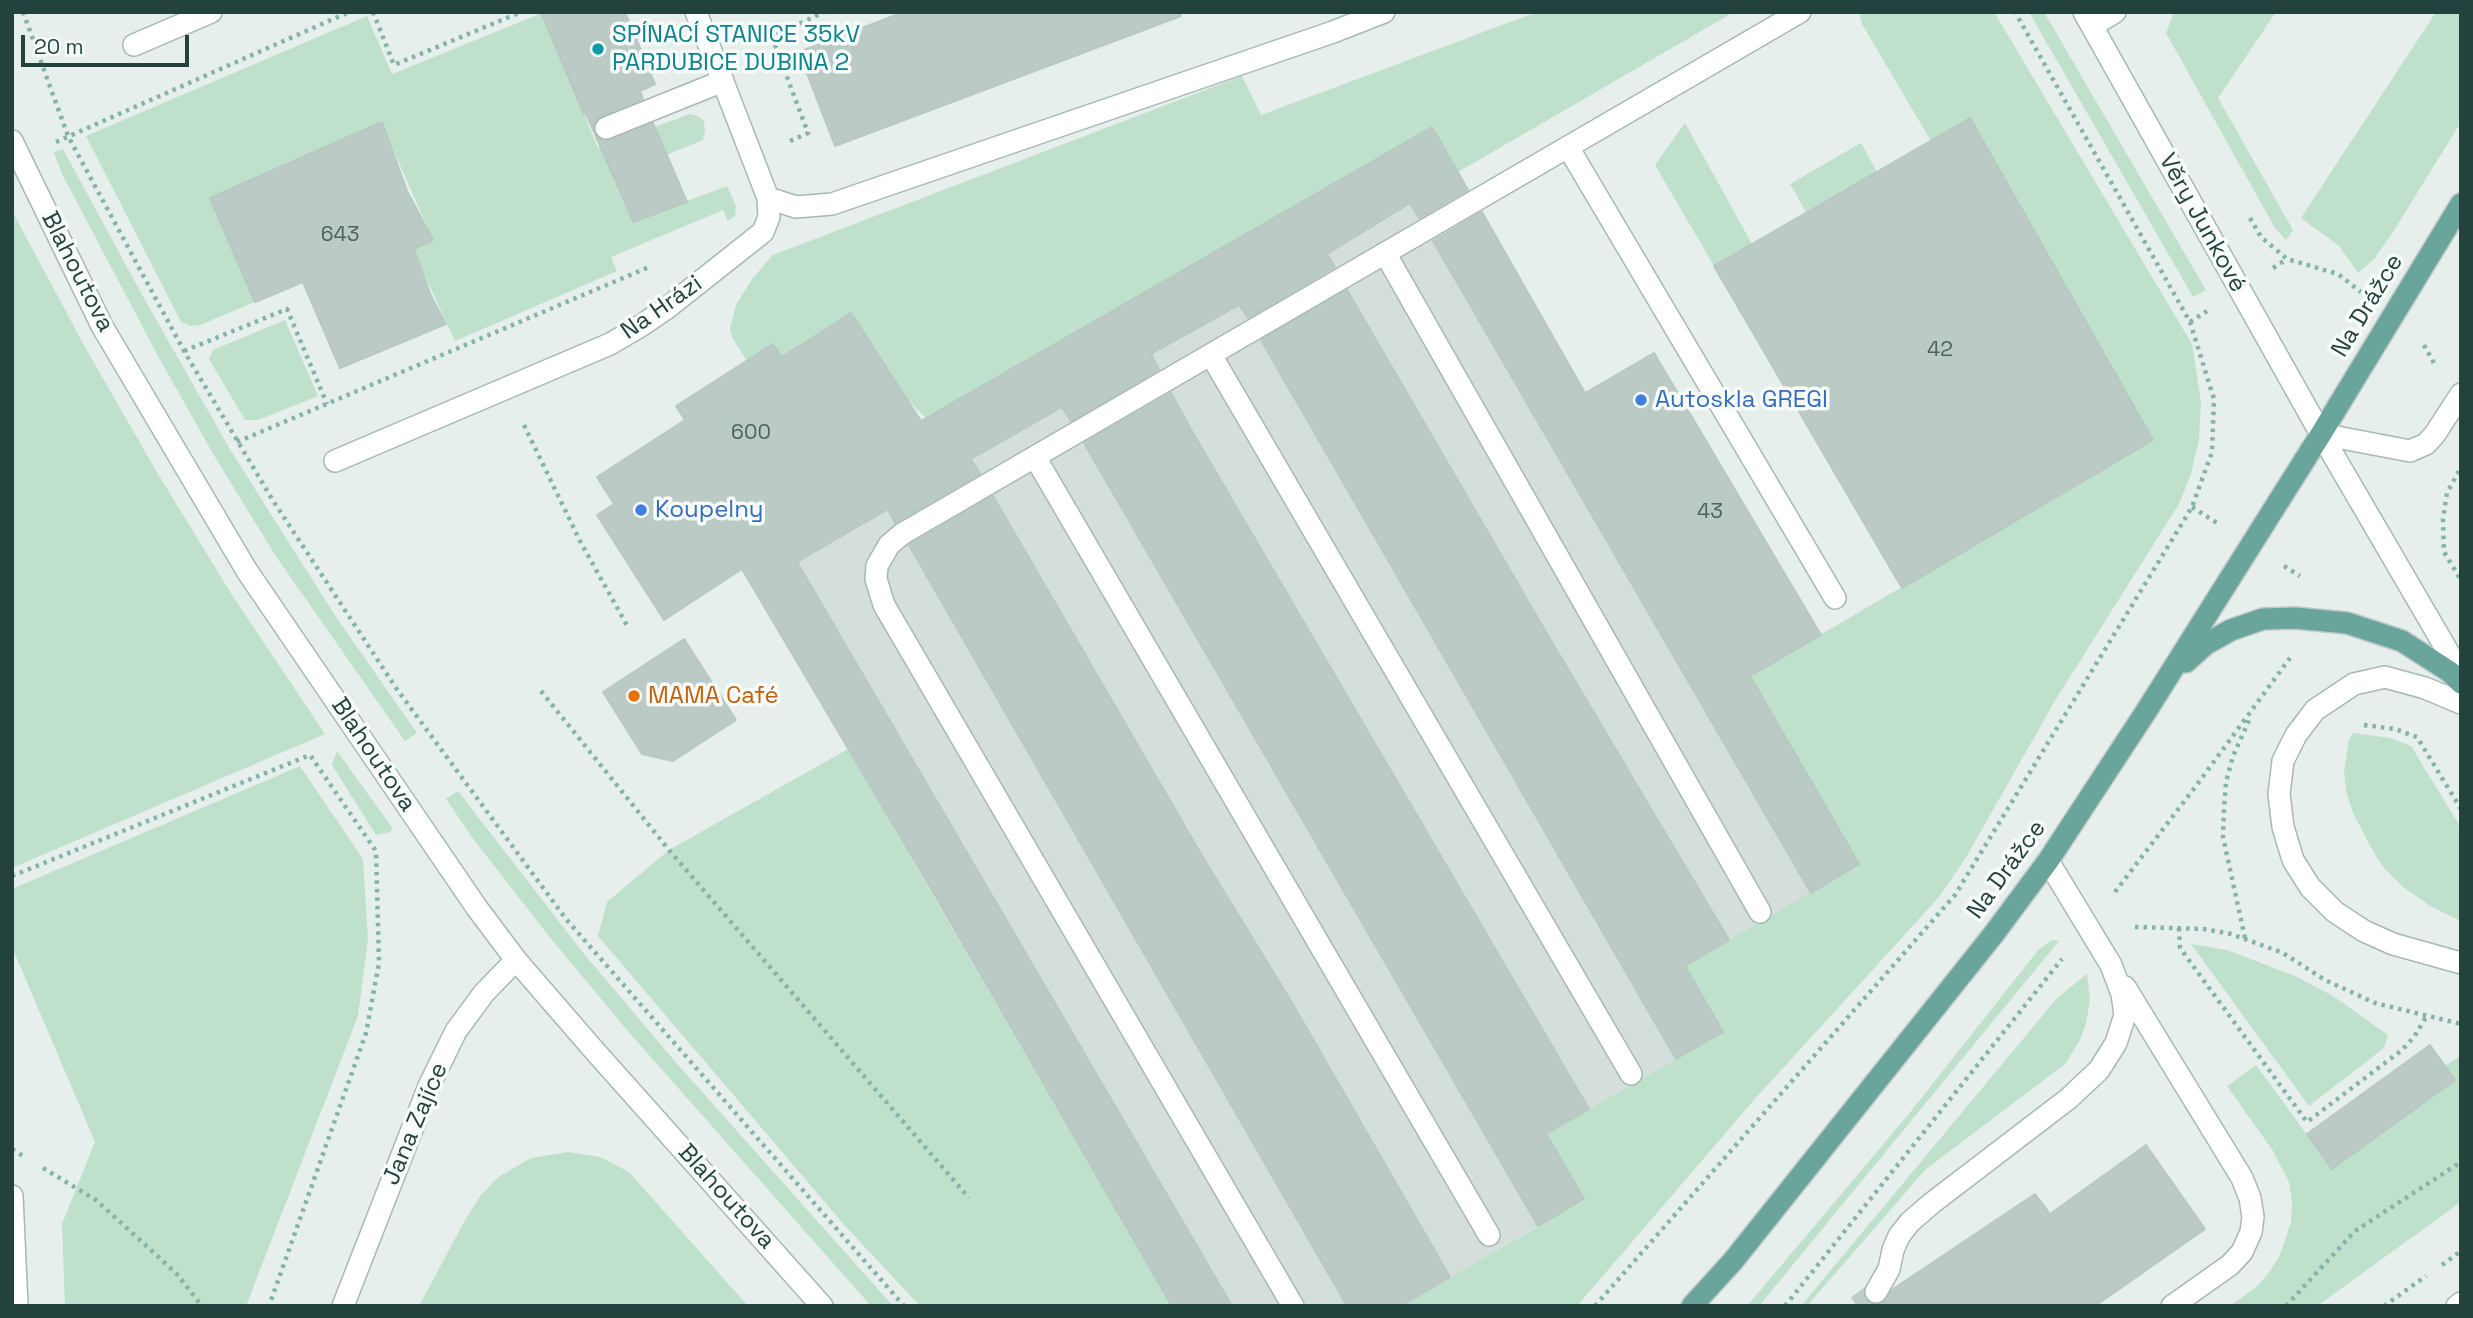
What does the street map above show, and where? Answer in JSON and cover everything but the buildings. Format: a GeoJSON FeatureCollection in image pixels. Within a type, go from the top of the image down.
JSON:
{"type":"FeatureCollection","features":[{"type":"Feature","properties":{"kind":"main road","name":"Na Drážce"},"geometry":{"type":"LineString","coordinates":[[1692,1306],[1733,1261],[1993,935],[2048,861],[2147,710],[2461,205]]}},
{"type":"Feature","properties":{"kind":"main road"},"geometry":{"type":"LineString","coordinates":[[2147,710],[2176,673],[2206,644],[2231,630],[2263,619],[2295,618],[2347,623],[2378,632],[2412,647],[2450,672],[2461,683]]}},
{"type":"Feature","properties":{"kind":"street"},"geometry":{"type":"LineString","coordinates":[[134,45],[211,12]]}},
{"type":"Feature","properties":{"kind":"street","name":"Na Hrázi"},"geometry":{"type":"LineString","coordinates":[[335,461],[610,344],[667,308],[763,232],[769,217],[768,198],[696,12]]}},
{"type":"Feature","properties":{"kind":"street"},"geometry":{"type":"LineString","coordinates":[[768,198],[796,206],[832,204],[1333,32],[1384,12]]}},
{"type":"Feature","properties":{"kind":"street"},"geometry":{"type":"LineString","coordinates":[[1293,1306],[884,605],[878,591],[877,566],[890,545],[902,534],[1800,12]]}},
{"type":"Feature","properties":{"kind":"street"},"geometry":{"type":"LineString","coordinates":[[2088,19],[2115,12]]}},
{"type":"Feature","properties":{"kind":"street","name":"Věry Junkové"},"geometry":{"type":"LineString","coordinates":[[2088,19],[2320,434],[2461,674]]}},
{"type":"Feature","properties":{"kind":"street"},"geometry":{"type":"LineString","coordinates":[[606,128],[723,81]]}},
{"type":"Feature","properties":{"kind":"street","name":"Blahoutova"},"geometry":{"type":"LineString","coordinates":[[12,142],[102,326],[247,571],[477,908],[516,960],[822,1306]]}},
{"type":"Feature","properties":{"kind":"street"},"geometry":{"type":"LineString","coordinates":[[1568,147],[1835,598]]}},
{"type":"Feature","properties":{"kind":"street"},"geometry":{"type":"LineString","coordinates":[[1385,253],[1760,912]]}},
{"type":"Feature","properties":{"kind":"street"},"geometry":{"type":"LineString","coordinates":[[1210,355],[1631,1074]]}},
{"type":"Feature","properties":{"kind":"street"},"geometry":{"type":"LineString","coordinates":[[2320,434],[2397,450],[2418,449],[2435,434],[2461,394]]}},
{"type":"Feature","properties":{"kind":"street"},"geometry":{"type":"LineString","coordinates":[[1035,457],[1489,1235]]}},
{"type":"Feature","properties":{"kind":"street"},"geometry":{"type":"LineString","coordinates":[[2461,703],[2416,684],[2385,677],[2354,684],[2315,710],[2296,735],[2283,761],[2279,794],[2283,827],[2293,860],[2310,887],[2335,912],[2364,931],[2393,944],[2461,963]]}},
{"type":"Feature","properties":{"kind":"street"},"geometry":{"type":"LineString","coordinates":[[2048,861],[2242,1178],[2250,1198],[2253,1217],[2251,1232],[2242,1252],[2230,1265],[2172,1306]]}},
{"type":"Feature","properties":{"kind":"street","name":"Jana Zajíce"},"geometry":{"type":"LineString","coordinates":[[343,1306],[429,1086],[456,1031],[484,993],[516,960]]}},
{"type":"Feature","properties":{"kind":"street"},"geometry":{"type":"LineString","coordinates":[[1876,1292],[1889,1269],[1899,1237],[1910,1222],[2068,1099],[2099,1070],[2116,1043],[2125,1015],[2122,994],[2111,965]]}},
{"type":"Feature","properties":{"kind":"street"},"geometry":{"type":"LineString","coordinates":[[12,1196],[17,1306]]}},
{"type":"Feature","properties":{"kind":"path"},"geometry":{"type":"LineString","coordinates":[[23,12],[68,136],[184,351],[272,499],[396,688],[566,919],[904,1306]]}},
{"type":"Feature","properties":{"kind":"path"},"geometry":{"type":"LineString","coordinates":[[68,136],[349,12]]}},
{"type":"Feature","properties":{"kind":"path"},"geometry":{"type":"LineString","coordinates":[[373,12],[394,65],[521,12]]}},
{"type":"Feature","properties":{"kind":"path"},"geometry":{"type":"LineString","coordinates":[[808,133],[772,37],[824,12]]}},
{"type":"Feature","properties":{"kind":"path"},"geometry":{"type":"LineString","coordinates":[[1595,1306],[1955,895],[2192,507],[2212,452],[2214,399],[2190,322],[2015,12]]}},
{"type":"Feature","properties":{"kind":"path"},"geometry":{"type":"LineString","coordinates":[[2287,259],[2338,274]]}},
{"type":"Feature","properties":{"kind":"path"},"geometry":{"type":"LineString","coordinates":[[237,442],[655,265]]}},
{"type":"Feature","properties":{"kind":"path"},"geometry":{"type":"LineString","coordinates":[[184,351],[287,309],[327,404]]}},
{"type":"Feature","properties":{"kind":"path"},"geometry":{"type":"LineString","coordinates":[[506,388],[580,541],[629,629]]}},
{"type":"Feature","properties":{"kind":"path"},"geometry":{"type":"LineString","coordinates":[[2461,468],[2447,493],[2443,519],[2444,552],[2461,580]]}},
{"type":"Feature","properties":{"kind":"path"},"geometry":{"type":"LineString","coordinates":[[541,691],[669,850],[969,1198]]}},
{"type":"Feature","properties":{"kind":"path"},"geometry":{"type":"LineString","coordinates":[[2245,938],[2223,836],[2224,809],[2233,756],[2256,705]]}},
{"type":"Feature","properties":{"kind":"path"},"geometry":{"type":"LineString","coordinates":[[2365,726],[2395,729],[2417,737],[2461,809]]}},
{"type":"Feature","properties":{"kind":"path"},"geometry":{"type":"LineString","coordinates":[[12,876],[310,755],[376,851],[379,963],[366,1033],[269,1306]]}},
{"type":"Feature","properties":{"kind":"path"},"geometry":{"type":"LineString","coordinates":[[2088,927],[2204,929],[2245,938],[2283,953],[2353,994],[2375,1003],[2461,1024]]}},
{"type":"Feature","properties":{"kind":"path"},"geometry":{"type":"LineString","coordinates":[[2179,928],[2180,948],[2307,1122],[2402,1050],[2426,1017]]}},
{"type":"Feature","properties":{"kind":"path"},"geometry":{"type":"LineString","coordinates":[[12,1149],[24,1156]]}},
{"type":"Feature","properties":{"kind":"path"},"geometry":{"type":"LineString","coordinates":[[2286,1306],[2356,1231],[2461,1162]]}},
{"type":"Feature","properties":{"kind":"path"},"geometry":{"type":"LineString","coordinates":[[36,1163],[96,1200],[176,1273],[202,1306]]}},
{"type":"Feature","properties":{"kind":"path"},"geometry":{"type":"LineString","coordinates":[[2439,1266],[2461,1251]]}},
{"type":"Feature","properties":{"kind":"path"},"geometry":{"type":"LineString","coordinates":[[2385,1306],[2428,1274]]}},
{"type":"Feature","properties":{"kind":"shaded area"},"geometry":{"type":"Polygon","coordinates":[[[1432,127],[1859,864],[1684,966],[1723,1032],[1546,1134],[1584,1199],[1408,1302],[1409,1306],[1172,1306],[726,536],[1432,127]]]}},
{"type":"Feature","properties":{"kind":"green space"},"geometry":{"type":"Polygon","coordinates":[[[1537,12],[1734,12],[1458,172],[1432,127],[927,419],[905,397],[851,313],[782,357],[773,344],[747,361],[732,337],[730,328],[736,305],[752,279],[773,255],[1242,76],[1261,115],[1537,12]]]}},
{"type":"Feature","properties":{"kind":"green space"},"geometry":{"type":"Polygon","coordinates":[[[1859,12],[1994,12],[2192,344],[2201,402],[2199,439],[2191,474],[2179,504],[2056,699],[1965,859],[1939,897],[1754,1100],[1577,1306],[1409,1306],[1407,1302],[1584,1200],[1546,1134],[1723,1032],[1684,966],[1859,864],[1750,676],[2153,440],[1931,141],[1862,24],[1859,12]]]}},
{"type":"Feature","properties":{"kind":"green space"},"geometry":{"type":"Polygon","coordinates":[[[2029,12],[2044,12],[2206,290],[2193,297],[2029,12]]]}},
{"type":"Feature","properties":{"kind":"green space"},"geometry":{"type":"Polygon","coordinates":[[[2174,12],[2276,12],[2218,98],[2293,230],[2286,240],[2275,228],[2166,33],[2174,12]]]}},
{"type":"Feature","properties":{"kind":"green space"},"geometry":{"type":"Polygon","coordinates":[[[2436,12],[2461,12],[2461,122],[2393,232],[2375,258],[2358,273],[2339,246],[2301,218],[2436,12]]]}},
{"type":"Feature","properties":{"kind":"green space"},"geometry":{"type":"Polygon","coordinates":[[[542,13],[598,148],[690,114],[700,117],[704,122],[703,140],[612,177],[632,222],[727,186],[736,206],[735,216],[728,221],[723,210],[611,257],[617,271],[455,341],[419,263],[408,251],[433,240],[381,122],[211,198],[255,302],[200,325],[191,326],[181,322],[86,136],[367,16],[392,74],[542,13]]]}},
{"type":"Feature","properties":{"kind":"green space"},"geometry":{"type":"Polygon","coordinates":[[[1685,123],[1752,244],[1714,266],[1655,165],[1685,123]]]}},
{"type":"Feature","properties":{"kind":"green space"},"geometry":{"type":"Polygon","coordinates":[[[1861,143],[1877,172],[1806,212],[1790,184],[1861,143]]]}},
{"type":"Feature","properties":{"kind":"green space"},"geometry":{"type":"Polygon","coordinates":[[[63,149],[231,451],[336,617],[417,733],[405,741],[275,555],[212,452],[62,174],[54,152],[63,149]]]}},
{"type":"Feature","properties":{"kind":"green space"},"geometry":{"type":"Polygon","coordinates":[[[12,211],[155,469],[232,595],[325,734],[12,868],[12,211]]]}},
{"type":"Feature","properties":{"kind":"green space"},"geometry":{"type":"Polygon","coordinates":[[[285,320],[318,396],[258,420],[245,420],[209,359],[213,350],[285,320]]]}},
{"type":"Feature","properties":{"kind":"green space"},"geometry":{"type":"Polygon","coordinates":[[[2353,733],[2390,738],[2411,746],[2461,828],[2461,921],[2430,906],[2402,886],[2383,867],[2369,844],[2353,813],[2346,791],[2344,772],[2349,739],[2353,733]]]}},
{"type":"Feature","properties":{"kind":"green space"},"geometry":{"type":"Polygon","coordinates":[[[848,749],[1172,1306],[920,1306],[846,1227],[598,936],[607,902],[669,850],[848,749]]]}},
{"type":"Feature","properties":{"kind":"green space"},"geometry":{"type":"Polygon","coordinates":[[[337,751],[393,829],[390,832],[376,835],[332,765],[337,751]]]}},
{"type":"Feature","properties":{"kind":"green space"},"geometry":{"type":"Polygon","coordinates":[[[300,766],[363,859],[368,938],[358,1016],[246,1306],[65,1306],[62,1224],[95,1142],[12,947],[12,889],[300,766]]]}},
{"type":"Feature","properties":{"kind":"green space"},"geometry":{"type":"Polygon","coordinates":[[[458,791],[584,954],[679,1066],[893,1306],[871,1306],[626,1029],[474,840],[446,799],[458,791]]]}},
{"type":"Feature","properties":{"kind":"green space"},"geometry":{"type":"Polygon","coordinates":[[[2052,940],[2059,941],[1759,1306],[1747,1306],[1908,1115],[2039,949],[2052,940]]]}},
{"type":"Feature","properties":{"kind":"green space"},"geometry":{"type":"Polygon","coordinates":[[[2191,944],[2227,950],[2295,976],[2333,996],[2388,1035],[2384,1048],[2309,1106],[2191,944]]]}},
{"type":"Feature","properties":{"kind":"green space"},"geometry":{"type":"Polygon","coordinates":[[[2087,974],[2090,999],[2086,1024],[2080,1040],[2065,1064],[1925,1170],[1807,1306],[1801,1306],[2058,997],[2087,974]]]}},
{"type":"Feature","properties":{"kind":"green space"},"geometry":{"type":"Polygon","coordinates":[[[2461,1055],[2461,1202],[2317,1306],[2230,1306],[2255,1288],[2280,1255],[2291,1222],[2292,1202],[2289,1182],[2273,1151],[2227,1086],[2256,1065],[2332,1169],[2455,1080],[2445,1066],[2461,1055]]]}},
{"type":"Feature","properties":{"kind":"green space"},"geometry":{"type":"Polygon","coordinates":[[[568,1152],[600,1157],[629,1172],[748,1306],[419,1306],[464,1222],[481,1195],[497,1178],[531,1158],[568,1152]]]}},
{"type":"Feature","properties":{"kind":"tunnel"},"geometry":{"type":"LineString","coordinates":[[1857,1306],[1876,1292]]}},
{"type":"Feature","properties":{"kind":"place","name":"SPÍNACÍ STANICE 35kV PARDUBICE DUBINA 2"},"geometry":{"type":"Point","coordinates":[598,49]}},
{"type":"Feature","properties":{"kind":"place","name":"Autoskla GREGI"},"geometry":{"type":"Point","coordinates":[1641,400]}},
{"type":"Feature","properties":{"kind":"place","name":"Koupelny"},"geometry":{"type":"Point","coordinates":[641,510]}},
{"type":"Feature","properties":{"kind":"place","name":"MAMA Café"},"geometry":{"type":"Point","coordinates":[634,696]}}]}
